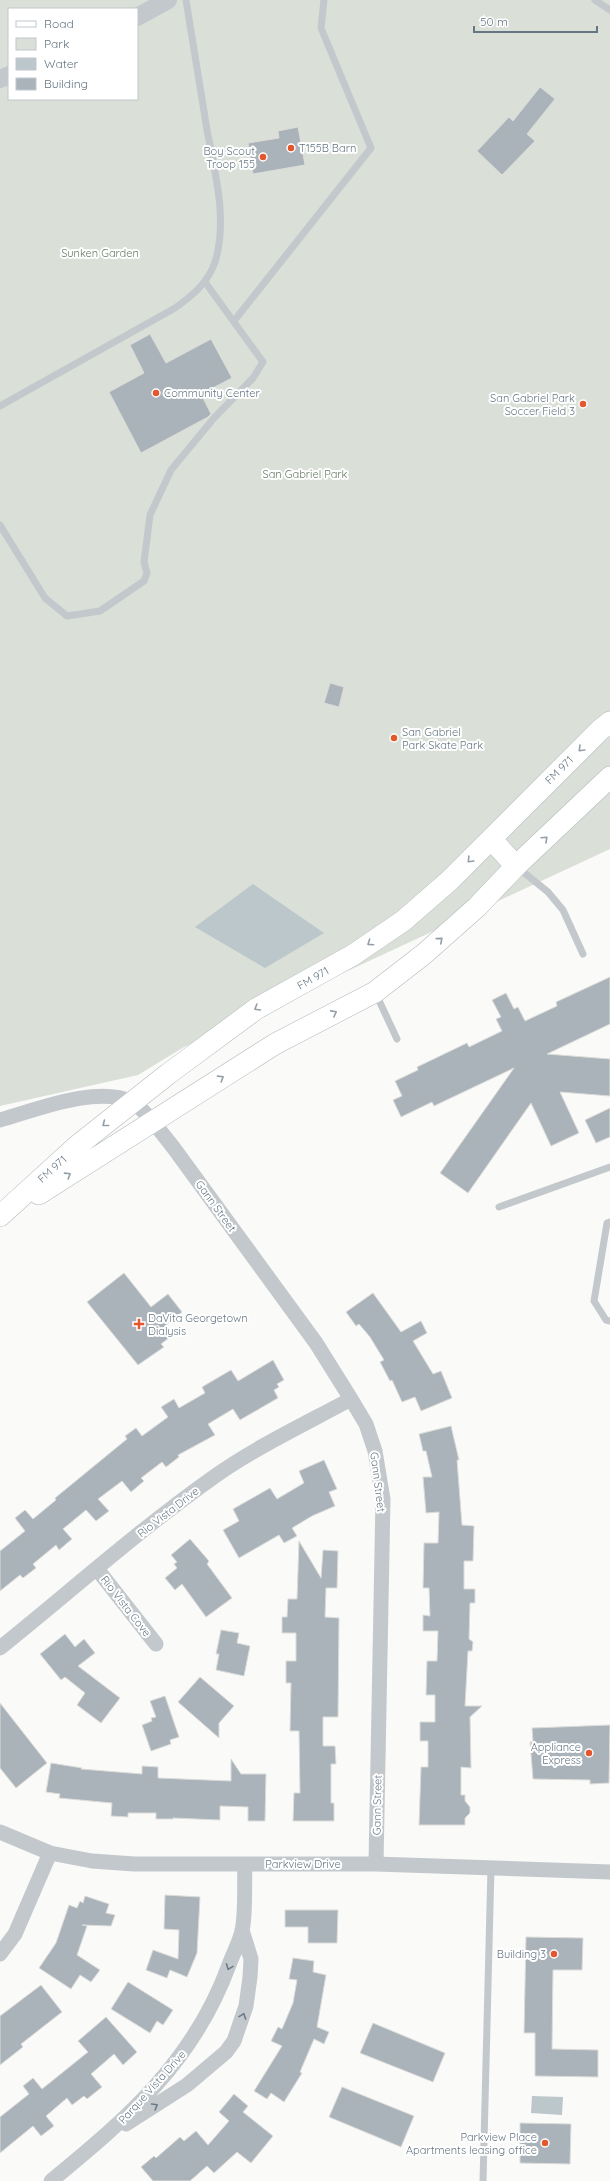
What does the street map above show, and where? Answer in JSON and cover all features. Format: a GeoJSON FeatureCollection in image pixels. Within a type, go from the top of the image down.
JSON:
{"type":"FeatureCollection","features":[{"type":"Feature","properties":{"kind":"main road","name":"FM 971"},"geometry":{"type":"LineString","coordinates":[[0,1217],[77,1146],[132,1102],[256,1009],[353,955],[403,921],[449,881],[600,730],[610,722]]}},
{"type":"Feature","properties":{"kind":"main road","name":"FM 971"},"geometry":{"type":"LineString","coordinates":[[0,1217],[275,1044],[375,992],[424,954],[478,907],[516,866],[610,777]]}},
{"type":"Feature","properties":{"kind":"main road"},"geometry":{"type":"LineString","coordinates":[[491,839],[516,866]]}},
{"type":"Feature","properties":{"kind":"street"},"geometry":{"type":"LineString","coordinates":[[138,16],[168,0]]}},
{"type":"Feature","properties":{"kind":"street"},"geometry":{"type":"LineString","coordinates":[[0,1120],[78,1099],[106,1096],[132,1102]]}},
{"type":"Feature","properties":{"kind":"street","name":"Gann Street"},"geometry":{"type":"LineString","coordinates":[[132,1102],[152,1121],[173,1147],[316,1343],[366,1424],[375,1451],[383,1499],[376,1864]]}},
{"type":"Feature","properties":{"kind":"street","name":"Rio Vista Drive"},"geometry":{"type":"LineString","coordinates":[[0,1648],[159,1518],[215,1476],[259,1448],[351,1399]]}},
{"type":"Feature","properties":{"kind":"street","name":"Rio Vista Cove"},"geometry":{"type":"LineString","coordinates":[[97,1569],[156,1644]]}},
{"type":"Feature","properties":{"kind":"street","name":"Parkview Drive"},"geometry":{"type":"LineString","coordinates":[[0,1832],[50,1853],[92,1861],[134,1864],[376,1864],[610,1872]]}},
{"type":"Feature","properties":{"kind":"street"},"geometry":{"type":"LineString","coordinates":[[0,1954],[15,1934],[50,1853]]}},
{"type":"Feature","properties":{"kind":"street","name":"Parque Vista Drive"},"geometry":{"type":"LineString","coordinates":[[51,2181],[109,2133],[160,2081],[190,2044],[211,2010],[242,1930],[245,1865]]}},
{"type":"Feature","properties":{"kind":"street","name":"Parque Vista Drive"},"geometry":{"type":"LineString","coordinates":[[109,2133],[187,2085],[226,2052],[234,2041],[246,2006],[250,1977],[251,1959],[242,1930]]}},
{"type":"Feature","properties":{"kind":"lane"},"geometry":{"type":"LineString","coordinates":[[0,406],[175,308],[193,296],[205,282],[214,264],[220,242],[219,199],[186,0]]}},
{"type":"Feature","properties":{"kind":"lane"},"geometry":{"type":"LineString","coordinates":[[234,321],[371,148],[321,28],[324,0]]}},
{"type":"Feature","properties":{"kind":"lane"},"geometry":{"type":"LineString","coordinates":[[595,0],[610,10]]}},
{"type":"Feature","properties":{"kind":"lane"},"geometry":{"type":"LineString","coordinates":[[0,525],[45,598],[67,616],[100,610],[144,581],[147,573],[144,562],[150,515],[171,470],[214,418],[253,378],[263,362],[205,282]]}},
{"type":"Feature","properties":{"kind":"lane"},"geometry":{"type":"LineString","coordinates":[[516,866],[548,892],[563,910],[583,954]]}},
{"type":"Feature","properties":{"kind":"lane"},"geometry":{"type":"LineString","coordinates":[[375,992],[397,1039]]}},
{"type":"Feature","properties":{"kind":"lane"},"geometry":{"type":"LineString","coordinates":[[499,1207],[610,1167]]}},
{"type":"Feature","properties":{"kind":"lane"},"geometry":{"type":"LineString","coordinates":[[610,1222],[607,1223],[594,1300],[606,1320],[610,1321]]}},
{"type":"Feature","properties":{"kind":"lane"},"geometry":{"type":"LineString","coordinates":[[483,2181],[491,1868]]}},
{"type":"Feature","properties":{"kind":"green space","name":"San Gabriel Park"},"geometry":{"type":"Polygon","coordinates":[[[0,0],[610,0],[610,849],[184,1047],[138,1075],[0,1106],[0,0]]]}},
{"type":"Feature","properties":{"kind":"water"},"geometry":{"type":"Polygon","coordinates":[[[253,884],[324,933],[265,968],[195,927],[253,884]]]}},
{"type":"Feature","properties":{"kind":"water"},"geometry":{"type":"Polygon","coordinates":[[[532,2096],[563,2097],[562,2115],[531,2113],[532,2096]]]}},
{"type":"Feature","properties":{"kind":"building"},"geometry":{"type":"Polygon","coordinates":[[[540,87],[555,99],[527,134],[535,141],[502,175],[477,151],[509,117],[513,121],[540,87]]]}},
{"type":"Feature","properties":{"kind":"building"},"geometry":{"type":"Polygon","coordinates":[[[298,127],[305,165],[253,174],[248,143],[279,138],[278,131],[298,127]]]}},
{"type":"Feature","properties":{"kind":"building","name":"Community Center"},"geometry":{"type":"Polygon","coordinates":[[[150,334],[166,363],[211,339],[232,378],[201,394],[211,414],[208,417],[141,453],[109,392],[144,373],[130,345],[150,334]]]}},
{"type":"Feature","properties":{"kind":"building"},"geometry":{"type":"Polygon","coordinates":[[[330,683],[344,687],[339,707],[324,703],[330,683]]]}},
{"type":"Feature","properties":{"kind":"building"},"geometry":{"type":"Polygon","coordinates":[[[610,977],[610,1024],[547,1054],[610,1059],[610,1096],[560,1092],[579,1133],[551,1146],[531,1103],[468,1193],[440,1173],[514,1068],[434,1106],[432,1102],[401,1117],[393,1100],[402,1096],[395,1081],[418,1070],[417,1067],[467,1043],[469,1047],[502,1031],[496,1019],[501,1017],[492,1000],[506,993],[514,1009],[518,1007],[525,1021],[557,1006],[556,1002],[610,977]]]}},
{"type":"Feature","properties":{"kind":"building"},"geometry":{"type":"Polygon","coordinates":[[[610,1108],[610,1137],[596,1143],[585,1120],[610,1108]]]}},
{"type":"Feature","properties":{"kind":"building"},"geometry":{"type":"Polygon","coordinates":[[[124,1273],[151,1307],[168,1294],[182,1312],[166,1325],[174,1334],[161,1344],[164,1347],[138,1365],[87,1302],[124,1273]]]}},
{"type":"Feature","properties":{"kind":"building"},"geometry":{"type":"Polygon","coordinates":[[[373,1293],[401,1332],[421,1321],[427,1333],[413,1341],[433,1374],[441,1371],[452,1398],[421,1411],[415,1397],[402,1402],[392,1380],[390,1381],[380,1362],[384,1360],[370,1337],[359,1324],[356,1326],[346,1312],[373,1293]]]}},
{"type":"Feature","properties":{"kind":"building"},"geometry":{"type":"Polygon","coordinates":[[[273,1360],[284,1380],[277,1384],[279,1387],[274,1390],[278,1398],[240,1420],[233,1409],[208,1424],[215,1435],[178,1455],[179,1457],[166,1467],[162,1462],[141,1478],[144,1481],[131,1492],[122,1481],[98,1499],[109,1511],[96,1521],[86,1510],[63,1529],[72,1539],[59,1550],[56,1545],[33,1564],[36,1568],[23,1578],[20,1575],[0,1591],[0,1551],[25,1531],[15,1518],[25,1510],[33,1519],[56,1500],[55,1498],[127,1439],[125,1436],[136,1428],[142,1436],[168,1417],[161,1407],[174,1399],[179,1408],[205,1393],[202,1387],[231,1370],[238,1381],[273,1360]]]}},
{"type":"Feature","properties":{"kind":"building"},"geometry":{"type":"Polygon","coordinates":[[[451,1426],[459,1460],[457,1460],[462,1525],[474,1526],[473,1561],[464,1561],[464,1589],[475,1589],[475,1603],[470,1603],[469,1639],[473,1642],[472,1651],[468,1651],[465,1706],[482,1706],[470,1717],[471,1768],[461,1767],[461,1795],[465,1795],[465,1801],[470,1807],[470,1813],[465,1818],[465,1825],[419,1825],[421,1767],[428,1767],[428,1741],[420,1741],[420,1722],[435,1722],[435,1695],[426,1695],[427,1661],[437,1661],[438,1631],[423,1631],[423,1615],[430,1616],[429,1588],[423,1588],[424,1543],[438,1543],[439,1512],[426,1513],[423,1477],[432,1477],[426,1451],[423,1451],[419,1434],[451,1426]]]}},
{"type":"Feature","properties":{"kind":"building"},"geometry":{"type":"Polygon","coordinates":[[[324,1460],[337,1489],[329,1492],[335,1506],[312,1516],[292,1528],[297,1536],[284,1543],[279,1535],[239,1558],[223,1530],[239,1521],[233,1509],[270,1488],[277,1499],[304,1483],[299,1471],[324,1460]]]}},
{"type":"Feature","properties":{"kind":"building"},"geometry":{"type":"Polygon","coordinates":[[[190,1539],[209,1561],[207,1564],[232,1598],[206,1617],[182,1584],[175,1590],[165,1578],[177,1568],[174,1564],[177,1562],[171,1555],[190,1539]]]}},
{"type":"Feature","properties":{"kind":"building"},"geometry":{"type":"Polygon","coordinates":[[[299,1541],[321,1578],[323,1550],[338,1551],[337,1588],[326,1588],[325,1617],[339,1618],[338,1717],[323,1717],[323,1746],[335,1746],[336,1764],[331,1764],[331,1803],[334,1803],[334,1821],[293,1821],[294,1793],[300,1793],[299,1731],[290,1731],[291,1683],[286,1683],[286,1661],[296,1661],[296,1633],[282,1633],[282,1617],[287,1617],[288,1599],[297,1599],[299,1541]]]}},
{"type":"Feature","properties":{"kind":"building"},"geometry":{"type":"Polygon","coordinates":[[[221,1630],[239,1633],[237,1643],[250,1646],[244,1676],[216,1670],[219,1654],[216,1654],[221,1630]]]}},
{"type":"Feature","properties":{"kind":"building"},"geometry":{"type":"Polygon","coordinates":[[[65,1634],[75,1647],[84,1639],[95,1653],[78,1666],[120,1698],[101,1723],[77,1705],[85,1693],[65,1677],[61,1680],[40,1654],[65,1634]]]}},
{"type":"Feature","properties":{"kind":"building"},"geometry":{"type":"Polygon","coordinates":[[[200,1677],[234,1706],[219,1723],[219,1738],[178,1702],[200,1677]]]}},
{"type":"Feature","properties":{"kind":"building"},"geometry":{"type":"Polygon","coordinates":[[[165,1696],[179,1737],[170,1740],[171,1744],[151,1751],[142,1725],[152,1721],[151,1718],[156,1717],[150,1701],[165,1696]]]}},
{"type":"Feature","properties":{"kind":"building"},"geometry":{"type":"Polygon","coordinates":[[[0,1703],[47,1763],[16,1788],[0,1768],[0,1703]]]}},
{"type":"Feature","properties":{"kind":"building"},"geometry":{"type":"Polygon","coordinates":[[[610,1725],[609,1783],[590,1784],[590,1780],[533,1779],[530,1742],[533,1742],[532,1728],[610,1725]]]}},
{"type":"Feature","properties":{"kind":"building"},"geometry":{"type":"Polygon","coordinates":[[[231,1759],[241,1774],[266,1774],[265,1821],[248,1821],[248,1807],[220,1806],[220,1820],[173,1818],[156,1819],[156,1813],[128,1813],[128,1817],[111,1816],[112,1803],[59,1798],[60,1794],[46,1792],[51,1763],[82,1768],[81,1769],[142,1774],[142,1766],[158,1767],[158,1778],[231,1781],[231,1759]]]}},
{"type":"Feature","properties":{"kind":"building"},"geometry":{"type":"Polygon","coordinates":[[[165,1895],[200,1897],[197,1953],[187,1977],[170,1970],[167,1978],[146,1970],[153,1950],[178,1959],[179,1930],[164,1929],[165,1895]]]}},
{"type":"Feature","properties":{"kind":"building"},"geometry":{"type":"Polygon","coordinates":[[[85,1896],[109,1904],[106,1913],[115,1915],[111,1926],[82,1925],[87,1926],[77,1955],[100,1970],[91,1982],[80,1975],[71,1989],[39,1968],[56,1943],[69,1905],[77,1908],[80,1901],[83,1903],[85,1896]]]}},
{"type":"Feature","properties":{"kind":"building"},"geometry":{"type":"Polygon","coordinates":[[[285,1910],[338,1910],[337,1943],[308,1943],[308,1927],[285,1927],[285,1910]]]}},
{"type":"Feature","properties":{"kind":"building"},"geometry":{"type":"Polygon","coordinates":[[[526,1937],[583,1938],[582,1970],[553,1970],[552,2049],[598,2050],[598,2077],[535,2076],[535,2033],[524,2033],[526,1937]]]}},
{"type":"Feature","properties":{"kind":"building"},"geometry":{"type":"Polygon","coordinates":[[[293,1958],[314,1961],[313,1972],[326,1975],[317,2027],[329,2032],[324,2044],[314,2039],[300,2072],[302,2073],[284,2102],[271,2093],[267,2099],[254,2091],[282,2046],[271,2041],[278,2027],[282,2029],[293,2003],[297,1980],[289,1979],[293,1958]]]}},
{"type":"Feature","properties":{"kind":"building"},"geometry":{"type":"Polygon","coordinates":[[[128,1982],[173,2010],[163,2025],[157,2021],[150,2033],[111,2009],[128,1982]]]}},
{"type":"Feature","properties":{"kind":"building"},"geometry":{"type":"Polygon","coordinates":[[[41,1985],[62,2012],[21,2044],[23,2047],[0,2065],[0,2016],[41,1985]]]}},
{"type":"Feature","properties":{"kind":"building"},"geometry":{"type":"Polygon","coordinates":[[[106,2017],[137,2052],[123,2065],[114,2054],[91,2074],[102,2087],[87,2099],[84,2096],[72,2105],[67,2098],[46,2116],[54,2126],[41,2136],[33,2126],[0,2153],[0,2117],[29,2094],[23,2086],[33,2078],[42,2089],[88,2052],[78,2041],[106,2017]]]}},
{"type":"Feature","properties":{"kind":"building"},"geometry":{"type":"Polygon","coordinates":[[[373,2023],[445,2053],[433,2082],[360,2053],[373,2023]]]}},
{"type":"Feature","properties":{"kind":"building"},"geometry":{"type":"Polygon","coordinates":[[[342,2087],[414,2116],[401,2147],[329,2117],[342,2087]]]}},
{"type":"Feature","properties":{"kind":"building"},"geometry":{"type":"Polygon","coordinates":[[[234,2094],[248,2106],[243,2112],[273,2136],[251,2163],[237,2152],[214,2173],[207,2166],[190,2181],[153,2181],[141,2167],[154,2156],[156,2158],[180,2137],[184,2141],[196,2131],[208,2145],[229,2121],[219,2112],[234,2094]]]}},
{"type":"Feature","properties":{"kind":"building","name":"Parkview Place Apartments leasing office"},"geometry":{"type":"Polygon","coordinates":[[[520,2123],[571,2124],[570,2164],[520,2163],[520,2123]]]}},
{"type":"Feature","properties":{"kind":"place","name":"T155B Barn"},"geometry":{"type":"Point","coordinates":[291,148]}},
{"type":"Feature","properties":{"kind":"place","name":"Boy Scout Troop 155"},"geometry":{"type":"Point","coordinates":[263,157]}},
{"type":"Feature","properties":{"kind":"place","name":"Community Center"},"geometry":{"type":"Point","coordinates":[156,393]}},
{"type":"Feature","properties":{"kind":"place","name":"San Gabriel Park Soccer Field 3"},"geometry":{"type":"Point","coordinates":[583,404]}},
{"type":"Feature","properties":{"kind":"place","name":"San Gabriel Park Skate Park"},"geometry":{"type":"Point","coordinates":[394,738]}},
{"type":"Feature","properties":{"kind":"place","name":"DaVita Georgetown Dialysis"},"geometry":{"type":"Point","coordinates":[139,1324]}},
{"type":"Feature","properties":{"kind":"place","name":"Appliance Express"},"geometry":{"type":"Point","coordinates":[589,1753]}},
{"type":"Feature","properties":{"kind":"place","name":"Building 3"},"geometry":{"type":"Point","coordinates":[554,1954]}},
{"type":"Feature","properties":{"kind":"place","name":"Parkview Place Apartments leasing office"},"geometry":{"type":"Point","coordinates":[545,2143]}},
{"type":"Feature","properties":{"kind":"park label","name":"Sunken Garden"},"geometry":{"type":"Point","coordinates":[100,253]}}]}
